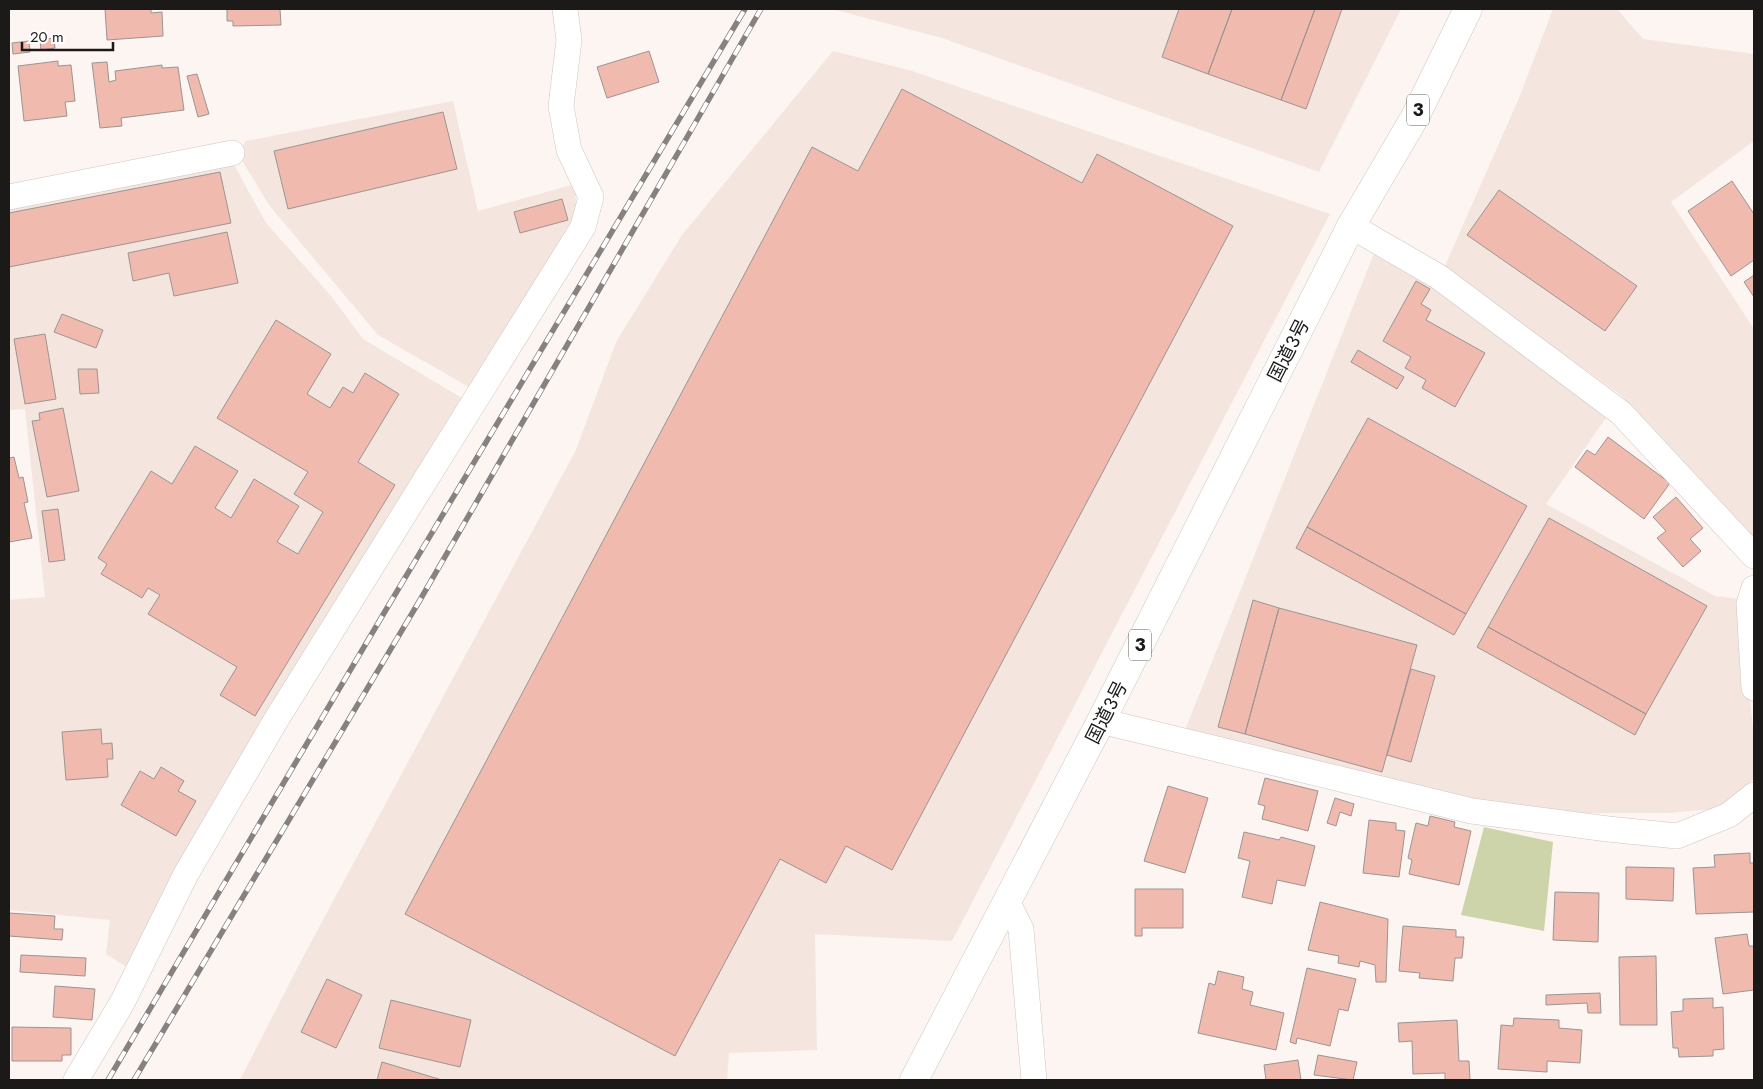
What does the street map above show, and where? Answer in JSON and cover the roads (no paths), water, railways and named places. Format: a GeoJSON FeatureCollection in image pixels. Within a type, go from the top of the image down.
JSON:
{"type":"FeatureCollection","features":[{"type":"Feature","properties":{"kind":"highway","name":"国道3号"},"geometry":{"type":"LineString","coordinates":[[1357,217],[1449,9]]}},
{"type":"Feature","properties":{"kind":"highway","name":"国道3号"},"geometry":{"type":"LineString","coordinates":[[914,1080],[1101,721],[1357,217],[1415,116],[1468,9]]}},
{"type":"Feature","properties":{"kind":"street"},"geometry":{"type":"LineString","coordinates":[[76,1080],[122,1003],[186,874],[276,720],[583,227],[591,197],[570,150],[561,106],[569,40],[565,9]]}},
{"type":"Feature","properties":{"kind":"street"},"geometry":{"type":"LineString","coordinates":[[9,198],[232,153]]}},
{"type":"Feature","properties":{"kind":"street"},"geometry":{"type":"LineString","coordinates":[[1357,217],[1621,413],[1754,556]]}},
{"type":"Feature","properties":{"kind":"street"},"geometry":{"type":"LineString","coordinates":[[1754,588],[1748,604],[1754,688]]}},
{"type":"Feature","properties":{"kind":"street"},"geometry":{"type":"LineString","coordinates":[[1101,721],[1472,811],[1608,829],[1677,836],[1729,815],[1754,795]]}},
{"type":"Feature","properties":{"kind":"street"},"geometry":{"type":"LineString","coordinates":[[1007,901],[1021,929],[1034,1080]]}},
{"type":"Feature","properties":{"kind":"railway"},"geometry":{"type":"LineString","coordinates":[[108,1080],[745,9]]}},
{"type":"Feature","properties":{"kind":"railway"},"geometry":{"type":"LineString","coordinates":[[134,1080],[420,600],[761,9]]}}]}
